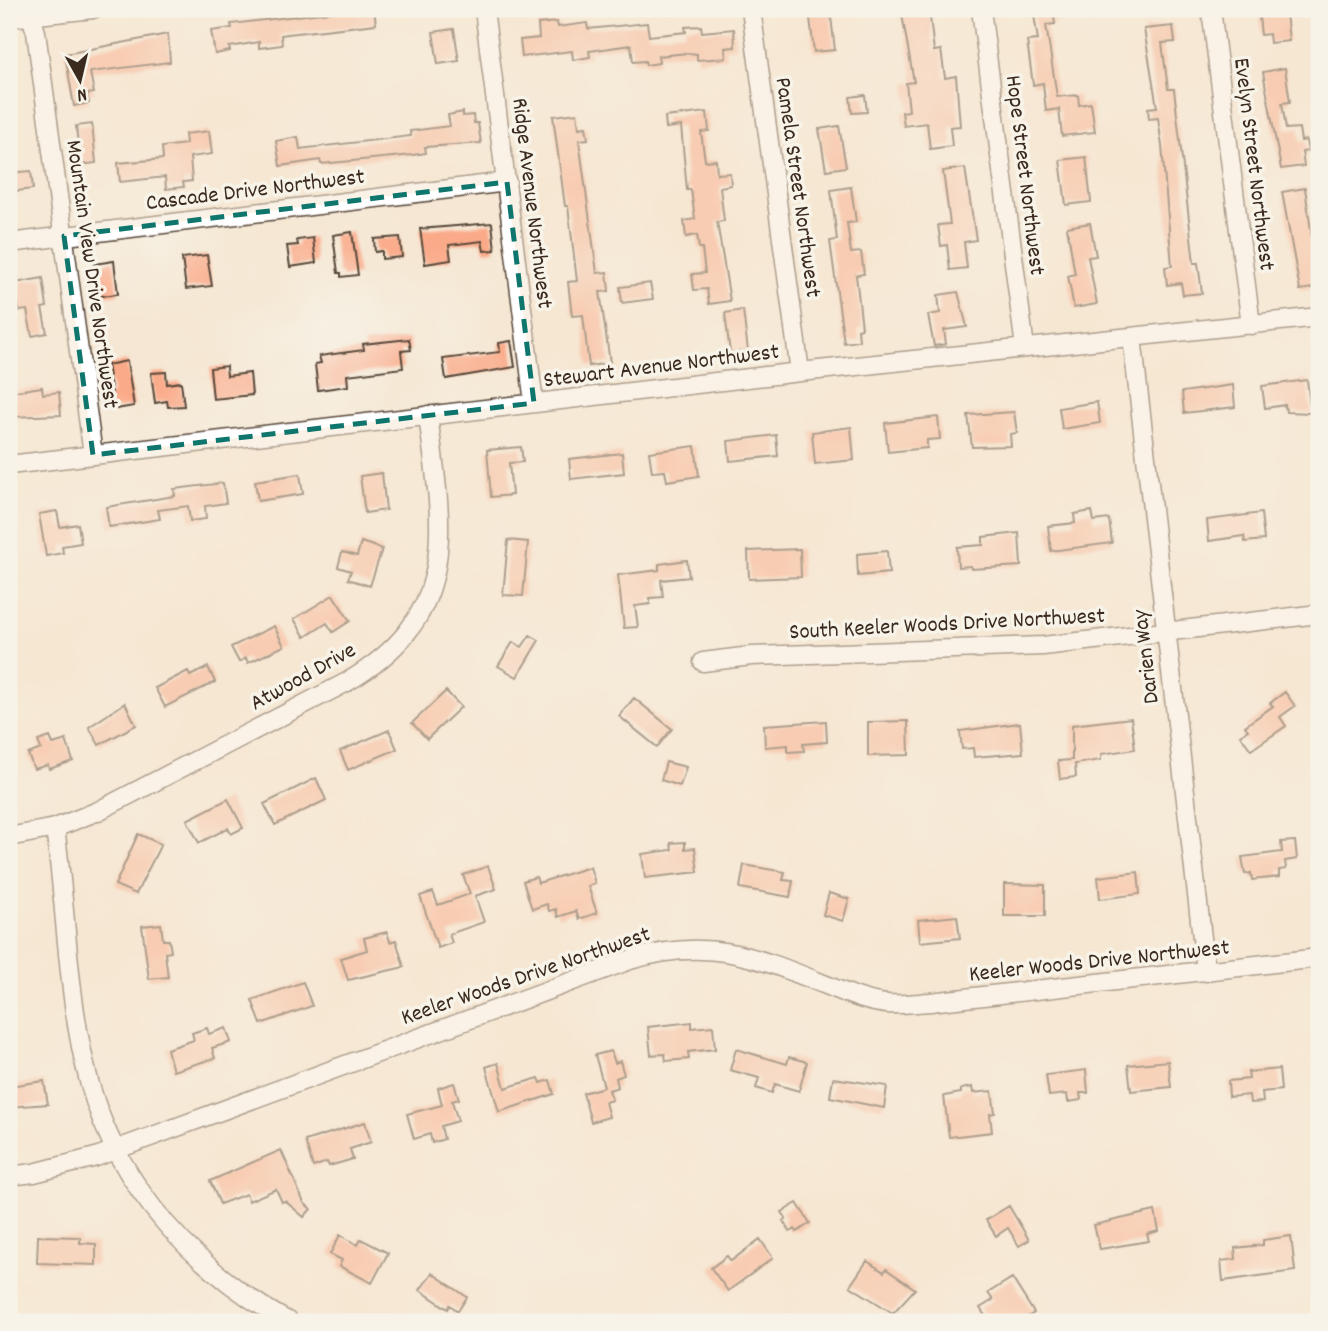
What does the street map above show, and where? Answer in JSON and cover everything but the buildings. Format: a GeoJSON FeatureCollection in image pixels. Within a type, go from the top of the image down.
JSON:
{"type":"FeatureCollection","features":[{"type":"Feature","properties":{"kind":"street"},"geometry":{"type":"LineString","coordinates":[[9,18],[93,9]]}},
{"type":"Feature","properties":{"kind":"street","name":"Ridge Avenue Northwest"},"geometry":{"type":"LineString","coordinates":[[484,9],[534,403]]}},
{"type":"Feature","properties":{"kind":"street","name":"Pamela Street Northwest"},"geometry":{"type":"LineString","coordinates":[[751,9],[800,372]]}},
{"type":"Feature","properties":{"kind":"street","name":"Hope Street Northwest"},"geometry":{"type":"LineString","coordinates":[[981,9],[1025,348]]}},
{"type":"Feature","properties":{"kind":"street","name":"Evelyn Street Northwest"},"geometry":{"type":"LineString","coordinates":[[1211,9],[1251,325]]}},
{"type":"Feature","properties":{"kind":"street","name":"Mountain View Drive Northwest"},"geometry":{"type":"LineString","coordinates":[[32,17],[93,455]]}},
{"type":"Feature","properties":{"kind":"street","name":"Cascade Drive Northwest"},"geometry":{"type":"LineString","coordinates":[[9,243],[507,183]]}},
{"type":"Feature","properties":{"kind":"street","name":"Stewart Avenue Northwest"},"geometry":{"type":"LineString","coordinates":[[9,465],[800,372],[1319,317]]}},
{"type":"Feature","properties":{"kind":"street","name":"Darien Way"},"geometry":{"type":"LineString","coordinates":[[1132,337],[1206,972]]}},
{"type":"Feature","properties":{"kind":"street","name":"Atwood Drive"},"geometry":{"type":"LineString","coordinates":[[9,837],[55,828],[130,796],[347,682],[369,667],[401,638],[429,593],[439,552],[441,515],[428,415]]}},
{"type":"Feature","properties":{"kind":"street","name":"South Keeler Woods Drive Northwest"},"geometry":{"type":"LineString","coordinates":[[703,662],[751,656],[1043,646],[1319,614]]}},
{"type":"Feature","properties":{"kind":"street"},"geometry":{"type":"LineString","coordinates":[[55,828],[82,1052],[98,1108],[116,1150],[160,1218],[194,1255],[237,1290],[289,1322]]}},
{"type":"Feature","properties":{"kind":"street","name":"Keeler Woods Drive Northwest"},"geometry":{"type":"LineString","coordinates":[[9,1176],[66,1165],[116,1150],[630,960],[671,949],[702,948],[738,953],[854,996],[886,1004],[930,1002],[1319,958]]}},
{"type":"Feature","properties":{"kind":"highlighted area"},"geometry":{"type":"Polygon","coordinates":[[[507,182],[534,403],[93,455],[64,236],[507,182]]]}}]}
